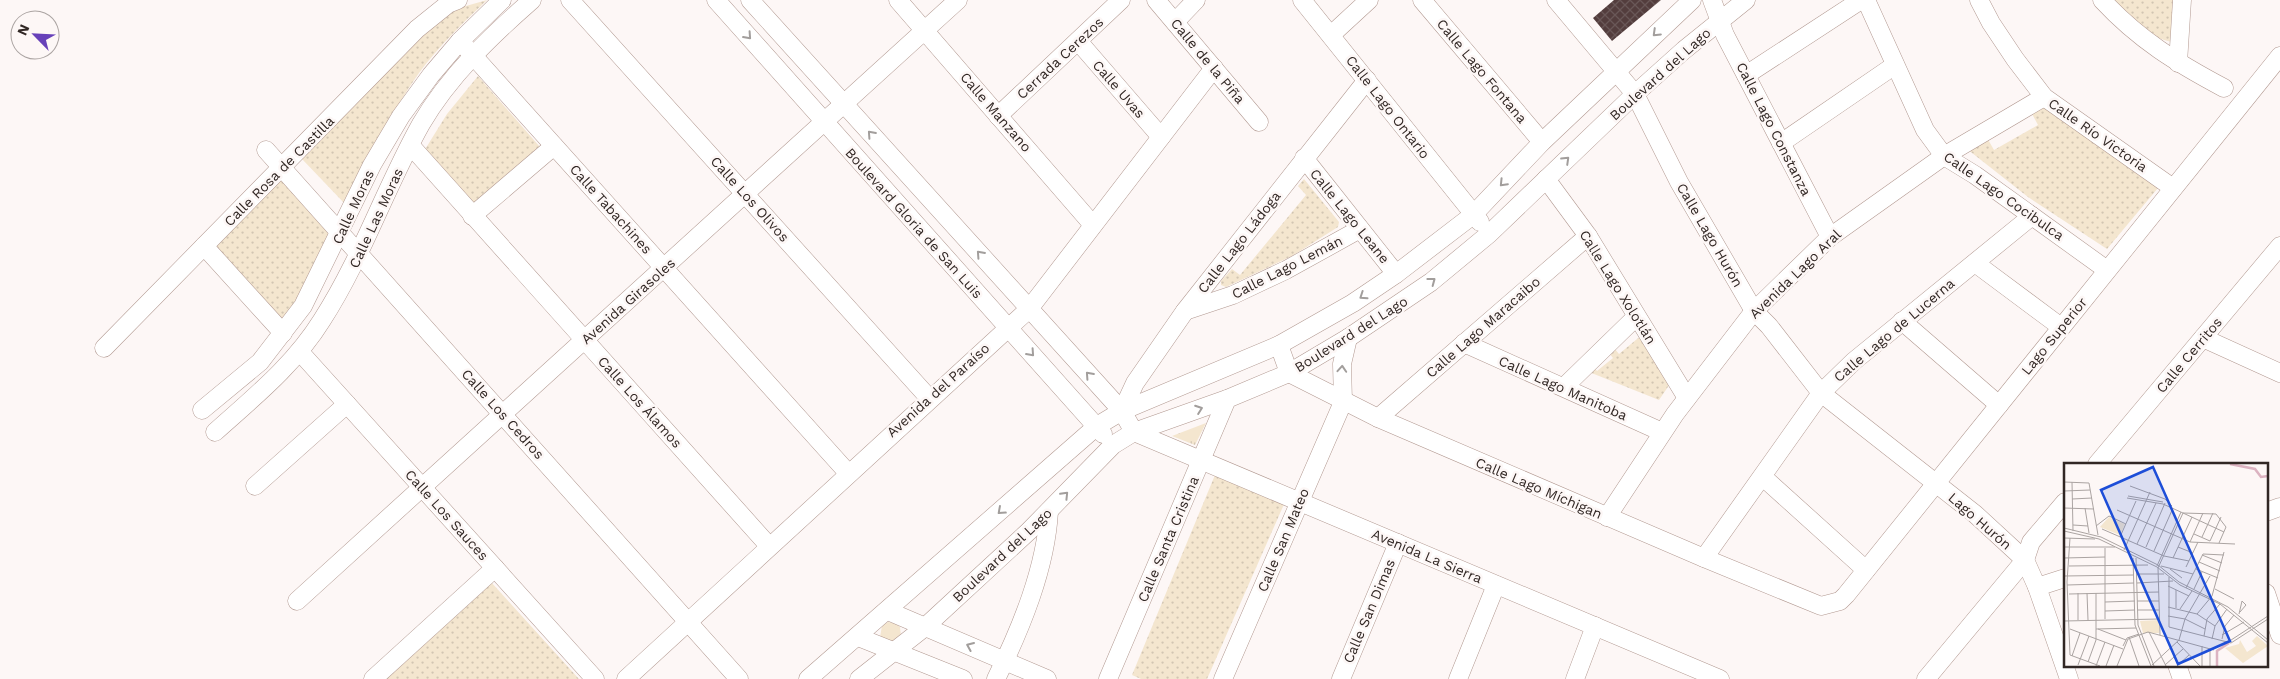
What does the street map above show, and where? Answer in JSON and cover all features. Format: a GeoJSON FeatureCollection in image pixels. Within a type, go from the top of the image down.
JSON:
{"type":"FeatureCollection","features":[{"type":"Feature","properties":{"kind":"street","name":"Calle Rosa de Castilla"},"geometry":{"type":"LineString","coordinates":[[104,348],[417,30],[448,4],[458,0]]}},
{"type":"Feature","properties":{"kind":"street","name":"Calle Moras"},"geometry":{"type":"LineString","coordinates":[[202,410],[260,362],[284,333],[350,243],[372,165],[401,116],[430,75],[460,41],[502,0]]}},
{"type":"Feature","properties":{"kind":"street","name":"Calle Las Moras"},"geometry":{"type":"LineString","coordinates":[[215,432],[279,375],[300,352],[322,321],[350,243],[370,228],[421,124],[441,95],[474,57],[532,0]]}},
{"type":"Feature","properties":{"kind":"street","name":"Calle Los Olivos"},"geometry":{"type":"LineString","coordinates":[[570,0],[929,398]]}},
{"type":"Feature","properties":{"kind":"street","name":"Boulevard Gloria de San Luis"},"geometry":{"type":"LineString","coordinates":[[716,0],[1113,445]]}},
{"type":"Feature","properties":{"kind":"street","name":"Boulevard Gloria de San Luis"},"geometry":{"type":"LineString","coordinates":[[750,0],[1122,411],[1134,432]]}},
{"type":"Feature","properties":{"kind":"street","name":"Calle Manzano"},"geometry":{"type":"LineString","coordinates":[[898,0],[1093,225]]}},
{"type":"Feature","properties":{"kind":"street","name":"Avenida Girasoles"},"geometry":{"type":"LineString","coordinates":[[297,602],[958,0]]}},
{"type":"Feature","properties":{"kind":"street","name":"Cerrada Cerezos"},"geometry":{"type":"LineString","coordinates":[[998,116],[1121,0]]}},
{"type":"Feature","properties":{"kind":"street","name":"Calle de la Piña"},"geometry":{"type":"LineString","coordinates":[[1156,0],[1259,122]]}},
{"type":"Feature","properties":{"kind":"street"},"geometry":{"type":"LineString","coordinates":[[1175,22],[1196,0]]}},
{"type":"Feature","properties":{"kind":"street","name":"Calle Lago Ontario"},"geometry":{"type":"LineString","coordinates":[[1302,0],[1489,234]]}},
{"type":"Feature","properties":{"kind":"street"},"geometry":{"type":"LineString","coordinates":[[1331,35],[1369,0]]}},
{"type":"Feature","properties":{"kind":"street","name":"Calle Lago Fontana"},"geometry":{"type":"LineString","coordinates":[[1422,0],[1542,142]]}},
{"type":"Feature","properties":{"kind":"street","name":"Calle Lago Hurón"},"geometry":{"type":"LineString","coordinates":[[1556,0],[1635,94],[1679,182],[1754,311],[1769,326],[1821,393],[1935,482]]}},
{"type":"Feature","properties":{"kind":"street","name":"Boulevard del Lago"},"geometry":{"type":"LineString","coordinates":[[808,679],[888,611],[1097,426],[1122,411],[1279,345],[1353,303],[1396,274],[1473,214],[1542,142],[1692,0]]}},
{"type":"Feature","properties":{"kind":"street","name":"Calle Lago Constanza"},"geometry":{"type":"LineString","coordinates":[[1712,0],[1746,75],[1830,237]]}},
{"type":"Feature","properties":{"kind":"street","name":"Boulevard del Lago"},"geometry":{"type":"LineString","coordinates":[[859,679],[925,627],[1049,511],[1113,445],[1134,432],[1228,399],[1288,373],[1348,338],[1431,282],[1489,234],[1635,94],[1720,20],[1746,0]]}},
{"type":"Feature","properties":{"kind":"street"},"geometry":{"type":"LineString","coordinates":[[1746,75],[1861,0]]}},
{"type":"Feature","properties":{"kind":"street","name":"Calle Lago Cocibulca"},"geometry":{"type":"LineString","coordinates":[[1866,0],[1925,130],[1944,156],[2107,270]]}},
{"type":"Feature","properties":{"kind":"street","name":"Calle Río Victoria"},"geometry":{"type":"LineString","coordinates":[[1979,0],[2005,45],[2044,97],[2173,188]]}},
{"type":"Feature","properties":{"kind":"street"},"geometry":{"type":"LineString","coordinates":[[2102,0],[2142,39],[2178,63],[2224,88]]}},
{"type":"Feature","properties":{"kind":"street"},"geometry":{"type":"LineString","coordinates":[[2178,63],[2182,0]]}},
{"type":"Feature","properties":{"kind":"street","name":"Calle Tabachines"},"geometry":{"type":"LineString","coordinates":[[460,41],[848,473]]}},
{"type":"Feature","properties":{"kind":"street","name":"Calle Uvas"},"geometry":{"type":"LineString","coordinates":[[1078,41],[1161,136]]}},
{"type":"Feature","properties":{"kind":"street","name":"Lago Superior"},"geometry":{"type":"LineString","coordinates":[[1821,606],[1840,601],[1866,570],[2280,56]]}},
{"type":"Feature","properties":{"kind":"street"},"geometry":{"type":"LineString","coordinates":[[1781,143],[1895,65]]}},
{"type":"Feature","properties":{"kind":"street","name":"Avenida del Paraíso"},"geometry":{"type":"LineString","coordinates":[[626,679],[929,398],[1029,308],[1214,68]]}},
{"type":"Feature","properties":{"kind":"street","name":"Calle Lago Ládoga"},"geometry":{"type":"LineString","coordinates":[[1122,411],[1135,382],[1185,311],[1367,80]]}},
{"type":"Feature","properties":{"kind":"street","name":"Avenida Lago Aral"},"geometry":{"type":"LineString","coordinates":[[1607,517],[1662,432],[1754,311],[1830,237],[1944,156],[2044,97]]}},
{"type":"Feature","properties":{"kind":"street","name":"Calle Los Álamos"},"geometry":{"type":"LineString","coordinates":[[411,146],[769,546]]}},
{"type":"Feature","properties":{"kind":"street"},"geometry":{"type":"LineString","coordinates":[[472,216],[554,146]]}},
{"type":"Feature","properties":{"kind":"street","name":"Calle Los Cedros"},"geometry":{"type":"LineString","coordinates":[[266,150],[739,679]]}},
{"type":"Feature","properties":{"kind":"street","name":"Calle Lago Leane"},"geometry":{"type":"LineString","coordinates":[[1304,158],[1396,274]]}},
{"type":"Feature","properties":{"kind":"street","name":"Calle Lago Xolotlán"},"geometry":{"type":"LineString","coordinates":[[1546,179],[1588,236],[1687,398]]}},
{"type":"Feature","properties":{"kind":"street","name":"Calle Lago de Lucerna"},"geometry":{"type":"LineString","coordinates":[[1704,558],[1821,393],[1854,361],[2032,216]]}},
{"type":"Feature","properties":{"kind":"street","name":"Calle Lago Lemán"},"geometry":{"type":"LineString","coordinates":[[1185,311],[1233,295],[1286,270],[1360,229]]}},
{"type":"Feature","properties":{"kind":"street","name":"Calle Lago Maracaibo"},"geometry":{"type":"LineString","coordinates":[[1378,418],[1588,236]]}},
{"type":"Feature","properties":{"kind":"street"},"geometry":{"type":"LineString","coordinates":[[204,246],[284,333]]}},
{"type":"Feature","properties":{"kind":"street","name":"Calle Cerritos"},"geometry":{"type":"LineString","coordinates":[[2098,463],[2203,338],[2277,255]]}},
{"type":"Feature","properties":{"kind":"street"},"geometry":{"type":"LineString","coordinates":[[1975,263],[2062,327]]}},
{"type":"Feature","properties":{"kind":"street"},"geometry":{"type":"LineString","coordinates":[[1564,387],[1636,317]]}},
{"type":"Feature","properties":{"kind":"street"},"geometry":{"type":"LineString","coordinates":[[1902,321],[1999,405]]}},
{"type":"Feature","properties":{"kind":"street"},"geometry":{"type":"LineString","coordinates":[[1343,402],[1342,364],[1348,338]]}},
{"type":"Feature","properties":{"kind":"street"},"geometry":{"type":"LineString","coordinates":[[2203,338],[2280,373]]}},
{"type":"Feature","properties":{"kind":"street","name":"Calle Lago Manitoba"},"geometry":{"type":"LineString","coordinates":[[1464,343],[1662,432]]}},
{"type":"Feature","properties":{"kind":"street"},"geometry":{"type":"LineString","coordinates":[[1279,345],[1288,373]]}},
{"type":"Feature","properties":{"kind":"street","name":"Calle Los Sauces"},"geometry":{"type":"LineString","coordinates":[[300,352],[595,679]]}},
{"type":"Feature","properties":{"kind":"street","name":"Calle Lago Míchigan"},"geometry":{"type":"LineString","coordinates":[[1288,373],[1378,418],[1607,517],[1821,606]]}},
{"type":"Feature","properties":{"kind":"street","name":"Calle Santa Cristina"},"geometry":{"type":"LineString","coordinates":[[1108,679],[1228,399]]}},
{"type":"Feature","properties":{"kind":"street","name":"Calle San Mateo"},"geometry":{"type":"LineString","coordinates":[[1223,679],[1343,402]]}},
{"type":"Feature","properties":{"kind":"street"},"geometry":{"type":"LineString","coordinates":[[255,486],[347,404]]}},
{"type":"Feature","properties":{"kind":"street","name":"Avenida La Sierra"},"geometry":{"type":"LineString","coordinates":[[1134,432],[1595,626],[1696,674],[1720,679]]}},
{"type":"Feature","properties":{"kind":"street"},"geometry":{"type":"LineString","coordinates":[[1762,477],[1866,570]]}},
{"type":"Feature","properties":{"kind":"street","name":"Lago Hurón"},"geometry":{"type":"LineString","coordinates":[[1935,482],[1975,514],[2025,560]]}},
{"type":"Feature","properties":{"kind":"street"},"geometry":{"type":"LineString","coordinates":[[1926,679],[2025,560],[2031,542],[2064,503]]}},
{"type":"Feature","properties":{"kind":"street"},"geometry":{"type":"LineString","coordinates":[[2268,511],[2280,507]]}},
{"type":"Feature","properties":{"kind":"street"},"geometry":{"type":"LineString","coordinates":[[996,679],[1005,661],[1044,556],[1048,537],[1049,511]]}},
{"type":"Feature","properties":{"kind":"street","name":"Calle San Dimas"},"geometry":{"type":"LineString","coordinates":[[1341,679],[1398,543]]}},
{"type":"Feature","properties":{"kind":"street"},"geometry":{"type":"LineString","coordinates":[[2025,560],[2037,587],[2064,665]]}},
{"type":"Feature","properties":{"kind":"street"},"geometry":{"type":"LineString","coordinates":[[373,679],[495,568]]}},
{"type":"Feature","properties":{"kind":"street"},"geometry":{"type":"LineString","coordinates":[[2037,587],[2064,578]]}},
{"type":"Feature","properties":{"kind":"street"},"geometry":{"type":"LineString","coordinates":[[1458,679],[1496,585]]}},
{"type":"Feature","properties":{"kind":"street"},"geometry":{"type":"LineString","coordinates":[[2268,599],[2280,635]]}},
{"type":"Feature","properties":{"kind":"street"},"geometry":{"type":"LineString","coordinates":[[888,611],[1047,679]]}},
{"type":"Feature","properties":{"kind":"street"},"geometry":{"type":"LineString","coordinates":[[1575,679],[1595,626]]}},
{"type":"Feature","properties":{"kind":"street"},"geometry":{"type":"LineString","coordinates":[[858,637],[963,679]]}},
{"type":"Feature","properties":{"kind":"street"},"geometry":{"type":"LineString","coordinates":[[2064,666],[2069,679]]}},
{"type":"Feature","properties":{"kind":"street"},"geometry":{"type":"LineString","coordinates":[[2177,666],[2182,679]]}},
{"type":"Feature","properties":{"kind":"green space"},"geometry":{"type":"Polygon","coordinates":[[[487,0],[443,44],[419,73],[389,121],[345,204],[302,159],[415,37],[452,10],[487,0]]]}},
{"type":"Feature","properties":{"kind":"green space"},"geometry":{"type":"Polygon","coordinates":[[[2114,0],[2178,0],[2172,42],[2147,32],[2125,14],[2114,0]]]}},
{"type":"Feature","properties":{"kind":"green space"},"geometry":{"type":"Polygon","coordinates":[[[478,76],[540,147],[474,205],[424,151],[447,114],[478,76]]]}},
{"type":"Feature","properties":{"kind":"green space"},"geometry":{"type":"Polygon","coordinates":[[[2046,104],[2163,182],[2107,249],[2028,197],[1967,149],[1986,136],[1994,150],[2038,125],[2030,110],[2046,104]]]}},
{"type":"Feature","properties":{"kind":"green space"},"geometry":{"type":"Polygon","coordinates":[[[282,176],[333,230],[303,294],[282,324],[210,247],[282,176]]]}},
{"type":"Feature","properties":{"kind":"green space"},"geometry":{"type":"Polygon","coordinates":[[[1304,179],[1339,222],[1338,227],[1292,256],[1226,287],[1221,285],[1221,281],[1232,269],[1240,275],[1306,195],[1298,186],[1304,179]]]}},
{"type":"Feature","properties":{"kind":"green space"},"geometry":{"type":"Polygon","coordinates":[[[1643,334],[1674,378],[1659,400],[1584,370],[1588,360],[1597,371],[1613,358],[1604,347],[1610,343],[1619,354],[1643,334]]]}},
{"type":"Feature","properties":{"kind":"green space"},"geometry":{"type":"Polygon","coordinates":[[[1206,423],[1195,445],[1172,436],[1206,423]]]}},
{"type":"Feature","properties":{"kind":"green space"},"geometry":{"type":"Polygon","coordinates":[[[1215,475],[1285,502],[1207,679],[1141,679],[1132,675],[1215,475]]]}},
{"type":"Feature","properties":{"kind":"green space"},"geometry":{"type":"Polygon","coordinates":[[[491,582],[579,679],[384,679],[491,582]]]}},
{"type":"Feature","properties":{"kind":"green space"},"geometry":{"type":"Polygon","coordinates":[[[888,622],[895,623],[900,627],[901,637],[895,643],[880,637],[882,626],[888,622]]]}},
{"type":"Feature","properties":{"kind":"building"},"geometry":{"type":"Polygon","coordinates":[[[1614,0],[1661,0],[1612,41],[1593,18],[1614,0]]]}}]}
